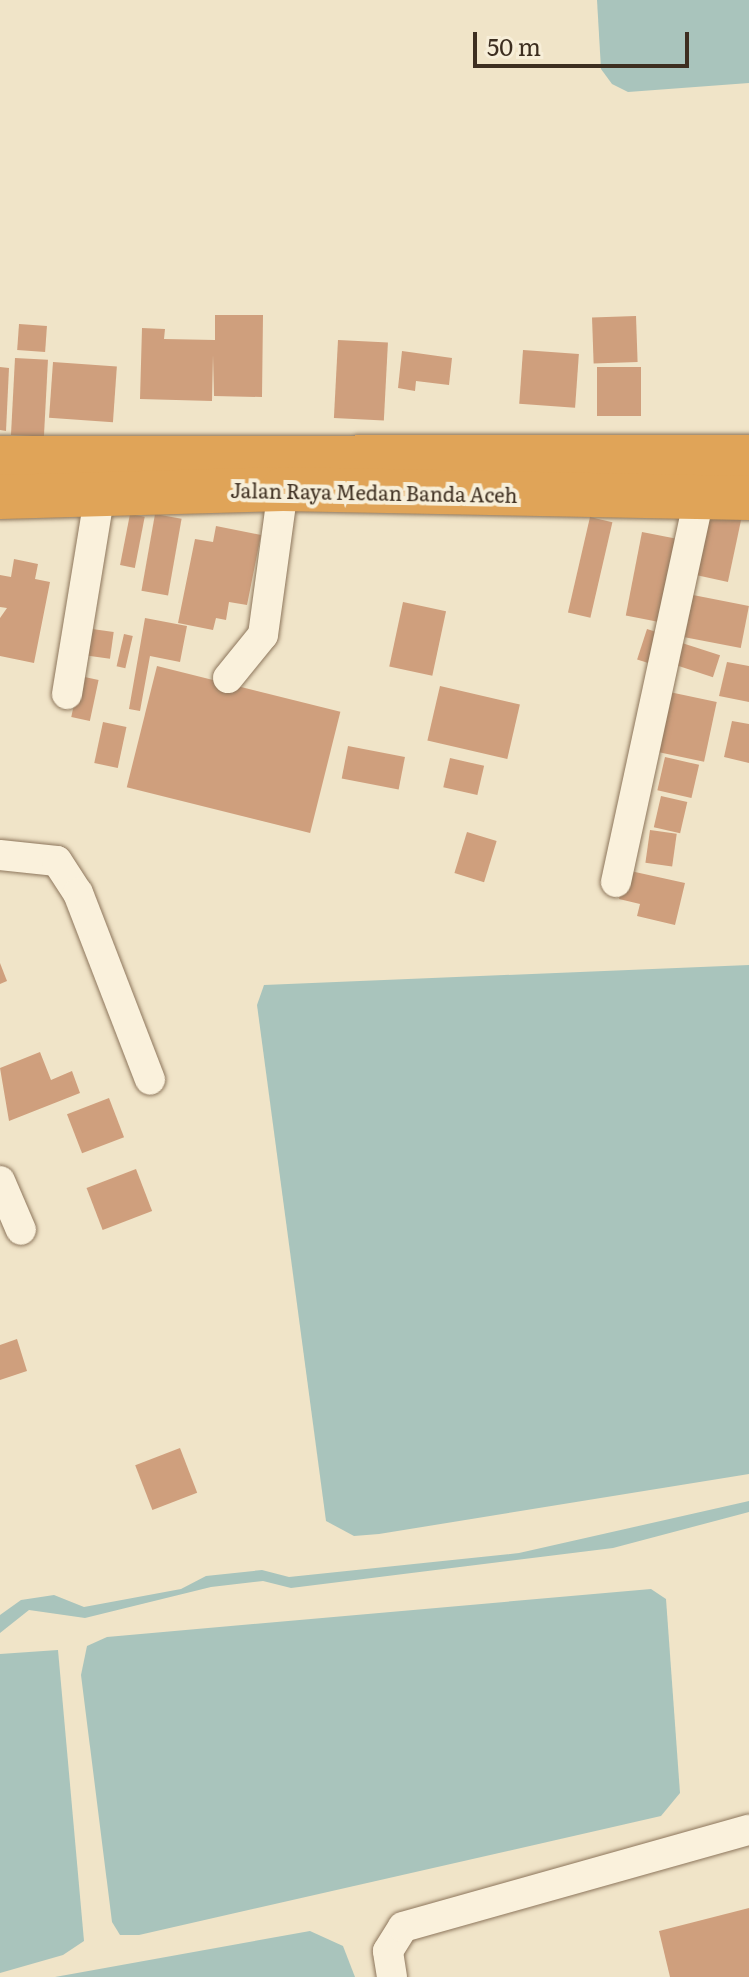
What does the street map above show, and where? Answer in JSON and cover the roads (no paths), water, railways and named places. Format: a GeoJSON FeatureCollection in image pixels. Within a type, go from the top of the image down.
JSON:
{"type":"FeatureCollection","features":[{"type":"Feature","properties":{"kind":"highway","name":"Jalan Raya Medan Banda Aceh"},"geometry":{"type":"LineString","coordinates":[[8,477],[749,457]]}},
{"type":"Feature","properties":{"kind":"highway","name":"Jalan Raya Medan Banda Aceh"},"geometry":{"type":"LineString","coordinates":[[8,477],[100,492],[283,489],[749,498]]}},
{"type":"Feature","properties":{"kind":"street"},"geometry":{"type":"LineString","coordinates":[[228,678],[263,635],[283,489]]}},
{"type":"Feature","properties":{"kind":"street"},"geometry":{"type":"LineString","coordinates":[[67,694],[100,492]]}},
{"type":"Feature","properties":{"kind":"street"},"geometry":{"type":"LineString","coordinates":[[616,882],[699,499]]}},
{"type":"Feature","properties":{"kind":"street"},"geometry":{"type":"LineString","coordinates":[[0,855],[57,861],[78,893],[150,1080]]}},
{"type":"Feature","properties":{"kind":"street"},"geometry":{"type":"LineString","coordinates":[[0,1181],[21,1230]]}},
{"type":"Feature","properties":{"kind":"street"},"geometry":{"type":"LineString","coordinates":[[392,1977],[388,1951],[403,1927],[749,1830]]}},
{"type":"Feature","properties":{"kind":"water"},"geometry":{"type":"Polygon","coordinates":[[[597,0],[749,0],[749,83],[628,92],[612,84],[601,69],[597,0]]]}},
{"type":"Feature","properties":{"kind":"water"},"geometry":{"type":"Polygon","coordinates":[[[749,965],[749,1474],[379,1534],[354,1536],[326,1521],[257,1005],[264,985],[749,965]]]}},
{"type":"Feature","properties":{"kind":"water"},"geometry":{"type":"Polygon","coordinates":[[[749,1501],[749,1512],[613,1548],[291,1588],[263,1581],[211,1587],[85,1618],[29,1610],[0,1633],[0,1615],[21,1600],[54,1595],[84,1607],[181,1589],[206,1576],[262,1570],[289,1577],[519,1553],[749,1501]]]}},
{"type":"Feature","properties":{"kind":"water"},"geometry":{"type":"Polygon","coordinates":[[[651,1589],[666,1599],[680,1793],[661,1816],[139,1935],[120,1935],[112,1922],[81,1675],[87,1646],[107,1637],[651,1589]]]}},
{"type":"Feature","properties":{"kind":"water"},"geometry":{"type":"Polygon","coordinates":[[[58,1650],[84,1941],[63,1955],[0,1973],[0,1654],[58,1650]]]}},
{"type":"Feature","properties":{"kind":"water"},"geometry":{"type":"Polygon","coordinates":[[[310,1931],[343,1946],[355,1977],[55,1977],[310,1931]]]}}]}
